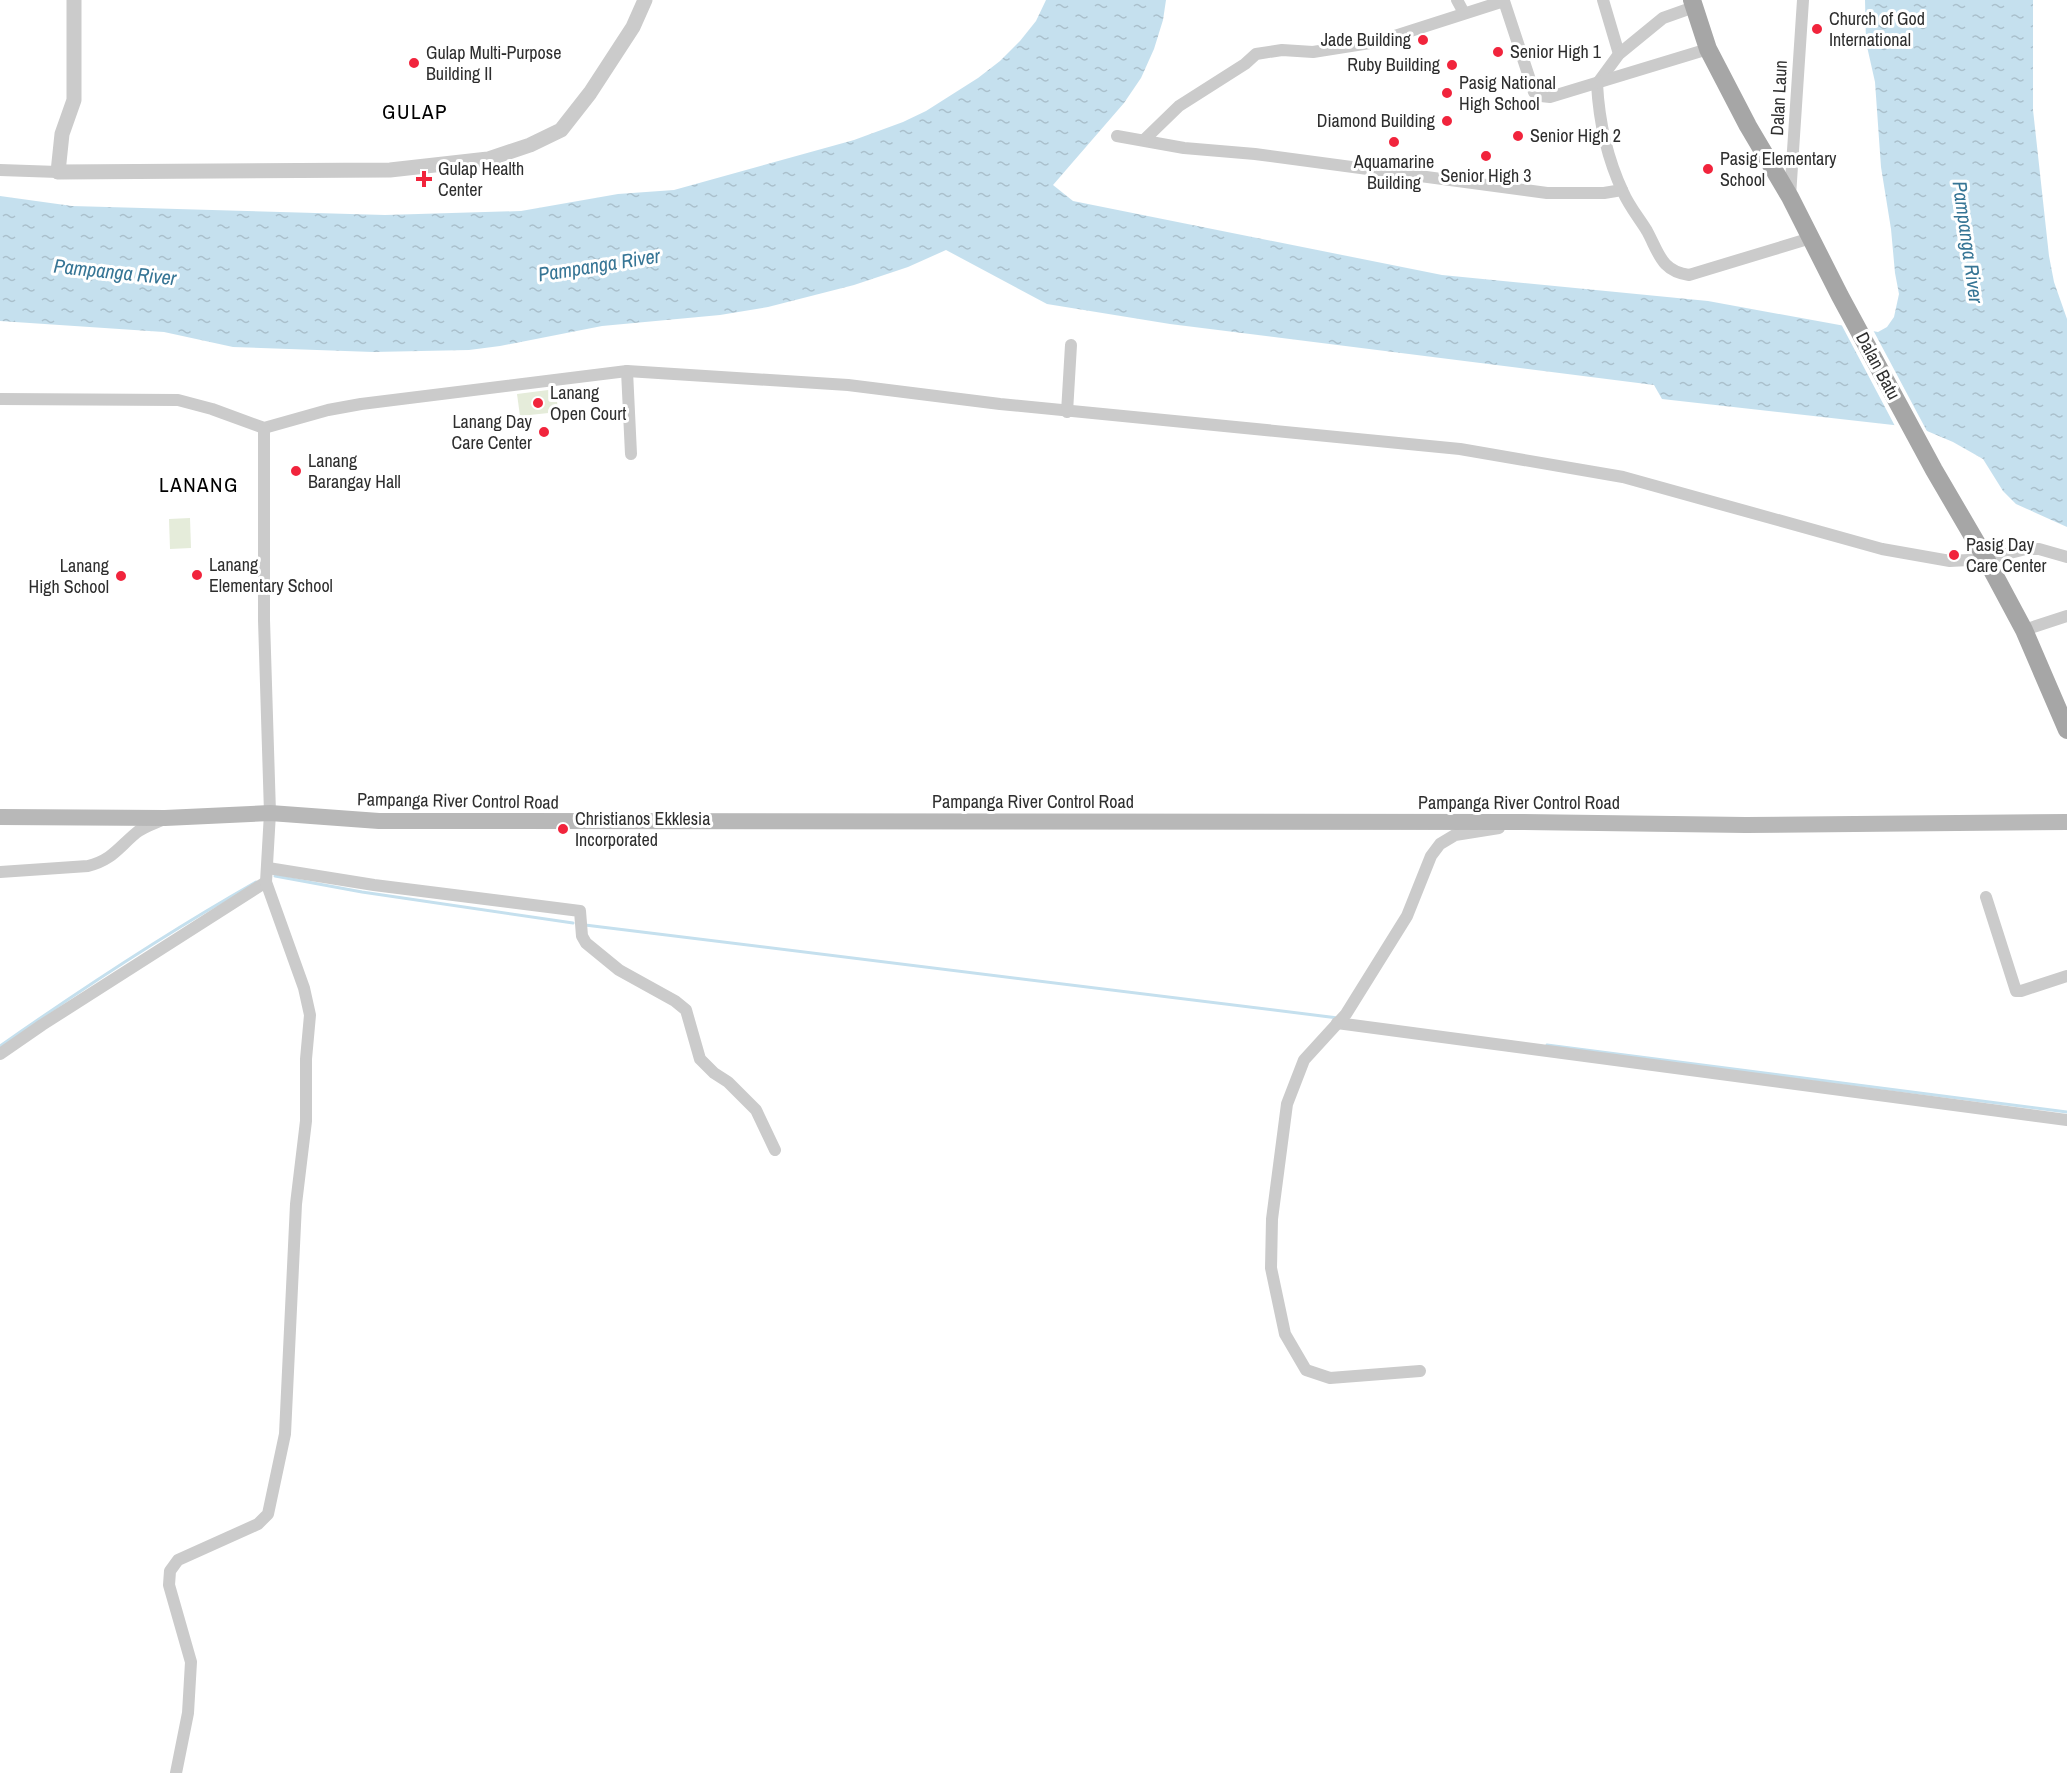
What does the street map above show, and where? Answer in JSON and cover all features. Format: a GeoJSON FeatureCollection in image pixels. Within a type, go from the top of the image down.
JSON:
{"type":"FeatureCollection","features":[{"type":"Feature","properties":{"kind":"main road","name":"Dalan Batu"},"geometry":{"type":"LineString","coordinates":[[1693,4],[1708,49],[1748,126],[1790,197],[1840,296],[1934,470],[2024,630],[2067,730]]}},
{"type":"Feature","properties":{"kind":"main road","name":"Pampanga River Control Road"},"geometry":{"type":"LineString","coordinates":[[0,818],[165,818],[270,813],[379,821],[1517,822],[1746,825],[2067,822]]}},
{"type":"Feature","properties":{"kind":"street"},"geometry":{"type":"LineString","coordinates":[[58,172],[62,134],[74,100],[74,0]]}},
{"type":"Feature","properties":{"kind":"street"},"geometry":{"type":"LineString","coordinates":[[0,170],[58,172],[390,170],[489,159],[530,145],[561,130],[609,65],[633,27],[645,0]]}},
{"type":"Feature","properties":{"kind":"street"},"geometry":{"type":"LineString","coordinates":[[1457,0],[1464,14]]}},
{"type":"Feature","properties":{"kind":"street"},"geometry":{"type":"LineString","coordinates":[[1603,0],[1619,54]]}},
{"type":"Feature","properties":{"kind":"street","name":"Dalan Laun"},"geometry":{"type":"LineString","coordinates":[[1790,197],[1803,0]]}},
{"type":"Feature","properties":{"kind":"street"},"geometry":{"type":"LineString","coordinates":[[1145,139],[1179,106],[1245,64],[1256,54],[1282,50],[1313,52],[1376,42],[1504,1],[1534,92],[1541,96],[1550,97],[1597,84],[1708,49]]}},
{"type":"Feature","properties":{"kind":"street"},"geometry":{"type":"LineString","coordinates":[[1693,4],[1663,18],[1619,54],[1597,84],[1606,146],[1622,190],[1664,264],[1676,273],[1689,275],[1811,238]]}},
{"type":"Feature","properties":{"kind":"street"},"geometry":{"type":"LineString","coordinates":[[1117,136],[1145,139],[1184,148],[1255,154],[1547,193],[1604,193],[1622,190]]}},
{"type":"Feature","properties":{"kind":"street"},"geometry":{"type":"LineString","coordinates":[[1067,411],[1071,345]]}},
{"type":"Feature","properties":{"kind":"street"},"geometry":{"type":"LineString","coordinates":[[627,371],[631,454]]}},
{"type":"Feature","properties":{"kind":"street"},"geometry":{"type":"LineString","coordinates":[[0,399],[178,400],[212,409],[264,428],[327,410],[361,404],[627,371],[848,385],[1067,411],[1460,449],[1623,477],[1882,549],[1950,561],[1986,559],[2025,549],[2039,549],[2067,557]]}},
{"type":"Feature","properties":{"kind":"street"},"geometry":{"type":"LineString","coordinates":[[176,1773],[188,1713],[191,1662],[169,1585],[170,1571],[178,1560],[258,1524],[268,1514],[285,1434],[296,1204],[306,1120],[306,1059],[310,1016],[304,988],[266,882],[270,813],[264,620],[264,428]]}},
{"type":"Feature","properties":{"kind":"street"},"geometry":{"type":"LineString","coordinates":[[2024,630],[2067,615]]}},
{"type":"Feature","properties":{"kind":"street"},"geometry":{"type":"LineString","coordinates":[[0,872],[102,863],[140,830],[165,818]]}},
{"type":"Feature","properties":{"kind":"street"},"geometry":{"type":"LineString","coordinates":[[1420,1371],[1330,1378],[1306,1370],[1285,1334],[1271,1268],[1272,1219],[1287,1104],[1304,1060],[1341,1020],[1407,916],[1431,856],[1440,844],[1455,835],[1502,827],[1517,822]]}},
{"type":"Feature","properties":{"kind":"street"},"geometry":{"type":"LineString","coordinates":[[268,868],[374,885],[580,911],[582,936],[586,943],[619,970],[675,1001],[686,1010],[700,1059],[714,1073],[728,1082],[756,1110],[775,1150]]}},
{"type":"Feature","properties":{"kind":"street"},"geometry":{"type":"LineString","coordinates":[[0,1054],[266,882]]}},
{"type":"Feature","properties":{"kind":"street"},"geometry":{"type":"LineString","coordinates":[[1986,897],[2016,991],[2067,976]]}},
{"type":"Feature","properties":{"kind":"street"},"geometry":{"type":"LineString","coordinates":[[1341,1020],[2067,1120]]}},
{"type":"Feature","properties":{"kind":"green space","name":"Lanang Open Court"},"geometry":{"type":"Polygon","coordinates":[[[556,389],[558,412],[520,416],[517,394],[556,389]]]}},
{"type":"Feature","properties":{"kind":"green space"},"geometry":{"type":"Polygon","coordinates":[[[190,518],[191,548],[170,549],[169,519],[190,518]]]}},
{"type":"Feature","properties":{"kind":"water","name":"Pampanga River"},"geometry":{"type":"Polygon","coordinates":[[[1046,0],[1166,0],[1163,20],[1154,49],[1141,78],[1124,103],[1053,185],[1073,201],[1442,275],[1708,301],[1878,332],[1887,327],[1894,317],[1899,294],[1881,167],[1875,82],[1866,42],[1865,0],[2033,0],[2033,110],[2049,256],[2054,282],[2067,319],[2067,527],[2016,504],[2003,491],[1983,459],[1953,442],[1920,428],[1662,399],[1654,385],[1170,324],[1047,304],[946,250],[908,267],[854,285],[768,307],[720,315],[602,326],[469,350],[373,352],[233,347],[164,332],[0,321],[0,196],[72,206],[385,215],[521,211],[618,194],[674,190],[854,140],[926,111],[1000,61],[1036,21],[1046,0]]]}},
{"type":"Feature","properties":{"kind":"pier"},"geometry":{"type":"Polygon","coordinates":[[[1840,322],[1872,328],[1929,435],[1919,431],[1896,428],[1840,322]]]}},
{"type":"Feature","properties":{"kind":"waterway"},"geometry":{"type":"LineString","coordinates":[[275,876],[362,892],[573,923]]}},
{"type":"Feature","properties":{"kind":"waterway"},"geometry":{"type":"LineString","coordinates":[[0,1046],[126,961],[256,882]]}},
{"type":"Feature","properties":{"kind":"waterway"},"geometry":{"type":"LineString","coordinates":[[585,925],[1338,1018]]}},
{"type":"Feature","properties":{"kind":"waterway"},"geometry":{"type":"LineString","coordinates":[[1547,1045],[2067,1112]]}},
{"type":"Feature","properties":{"kind":"place","name":"Church of God International"},"geometry":{"type":"Point","coordinates":[1817,29]}},
{"type":"Feature","properties":{"kind":"place","name":"Jade Building"},"geometry":{"type":"Point","coordinates":[1423,40]}},
{"type":"Feature","properties":{"kind":"place","name":"Senior High 1"},"geometry":{"type":"Point","coordinates":[1498,52]}},
{"type":"Feature","properties":{"kind":"place","name":"Gulap Multi-Purpose Building II"},"geometry":{"type":"Point","coordinates":[414,63]}},
{"type":"Feature","properties":{"kind":"place","name":"Ruby Building"},"geometry":{"type":"Point","coordinates":[1452,65]}},
{"type":"Feature","properties":{"kind":"place","name":"Pasig National High School"},"geometry":{"type":"Point","coordinates":[1447,93]}},
{"type":"Feature","properties":{"kind":"place","name":"Diamond Building"},"geometry":{"type":"Point","coordinates":[1447,121]}},
{"type":"Feature","properties":{"kind":"place","name":"Senior High 2"},"geometry":{"type":"Point","coordinates":[1518,136]}},
{"type":"Feature","properties":{"kind":"place","name":"Aquamarine Building"},"geometry":{"type":"Point","coordinates":[1394,142]}},
{"type":"Feature","properties":{"kind":"place","name":"Senior High 3"},"geometry":{"type":"Point","coordinates":[1486,156]}},
{"type":"Feature","properties":{"kind":"place","name":"Pasig Elementary School"},"geometry":{"type":"Point","coordinates":[1708,169]}},
{"type":"Feature","properties":{"kind":"place","name":"Gulap Health Center"},"geometry":{"type":"Point","coordinates":[424,179]}},
{"type":"Feature","properties":{"kind":"place","name":"Lanang Open Court"},"geometry":{"type":"Point","coordinates":[538,403]}},
{"type":"Feature","properties":{"kind":"place","name":"Lanang Day Care Center"},"geometry":{"type":"Point","coordinates":[544,432]}},
{"type":"Feature","properties":{"kind":"place","name":"Lanang Barangay Hall"},"geometry":{"type":"Point","coordinates":[296,471]}},
{"type":"Feature","properties":{"kind":"place","name":"Pasig Day Care Center"},"geometry":{"type":"Point","coordinates":[1954,555]}},
{"type":"Feature","properties":{"kind":"place","name":"Lanang Elementary School"},"geometry":{"type":"Point","coordinates":[197,575]}},
{"type":"Feature","properties":{"kind":"place","name":"Lanang High School"},"geometry":{"type":"Point","coordinates":[121,576]}},
{"type":"Feature","properties":{"kind":"place","name":"Christianos Ekklesia Incorporated"},"geometry":{"type":"Point","coordinates":[563,829]}},
{"type":"Feature","properties":{"kind":"district","name":"GULAP"},"geometry":{"type":"Point","coordinates":[415,112]}},
{"type":"Feature","properties":{"kind":"district","name":"LANANG"},"geometry":{"type":"Point","coordinates":[199,485]}}]}
